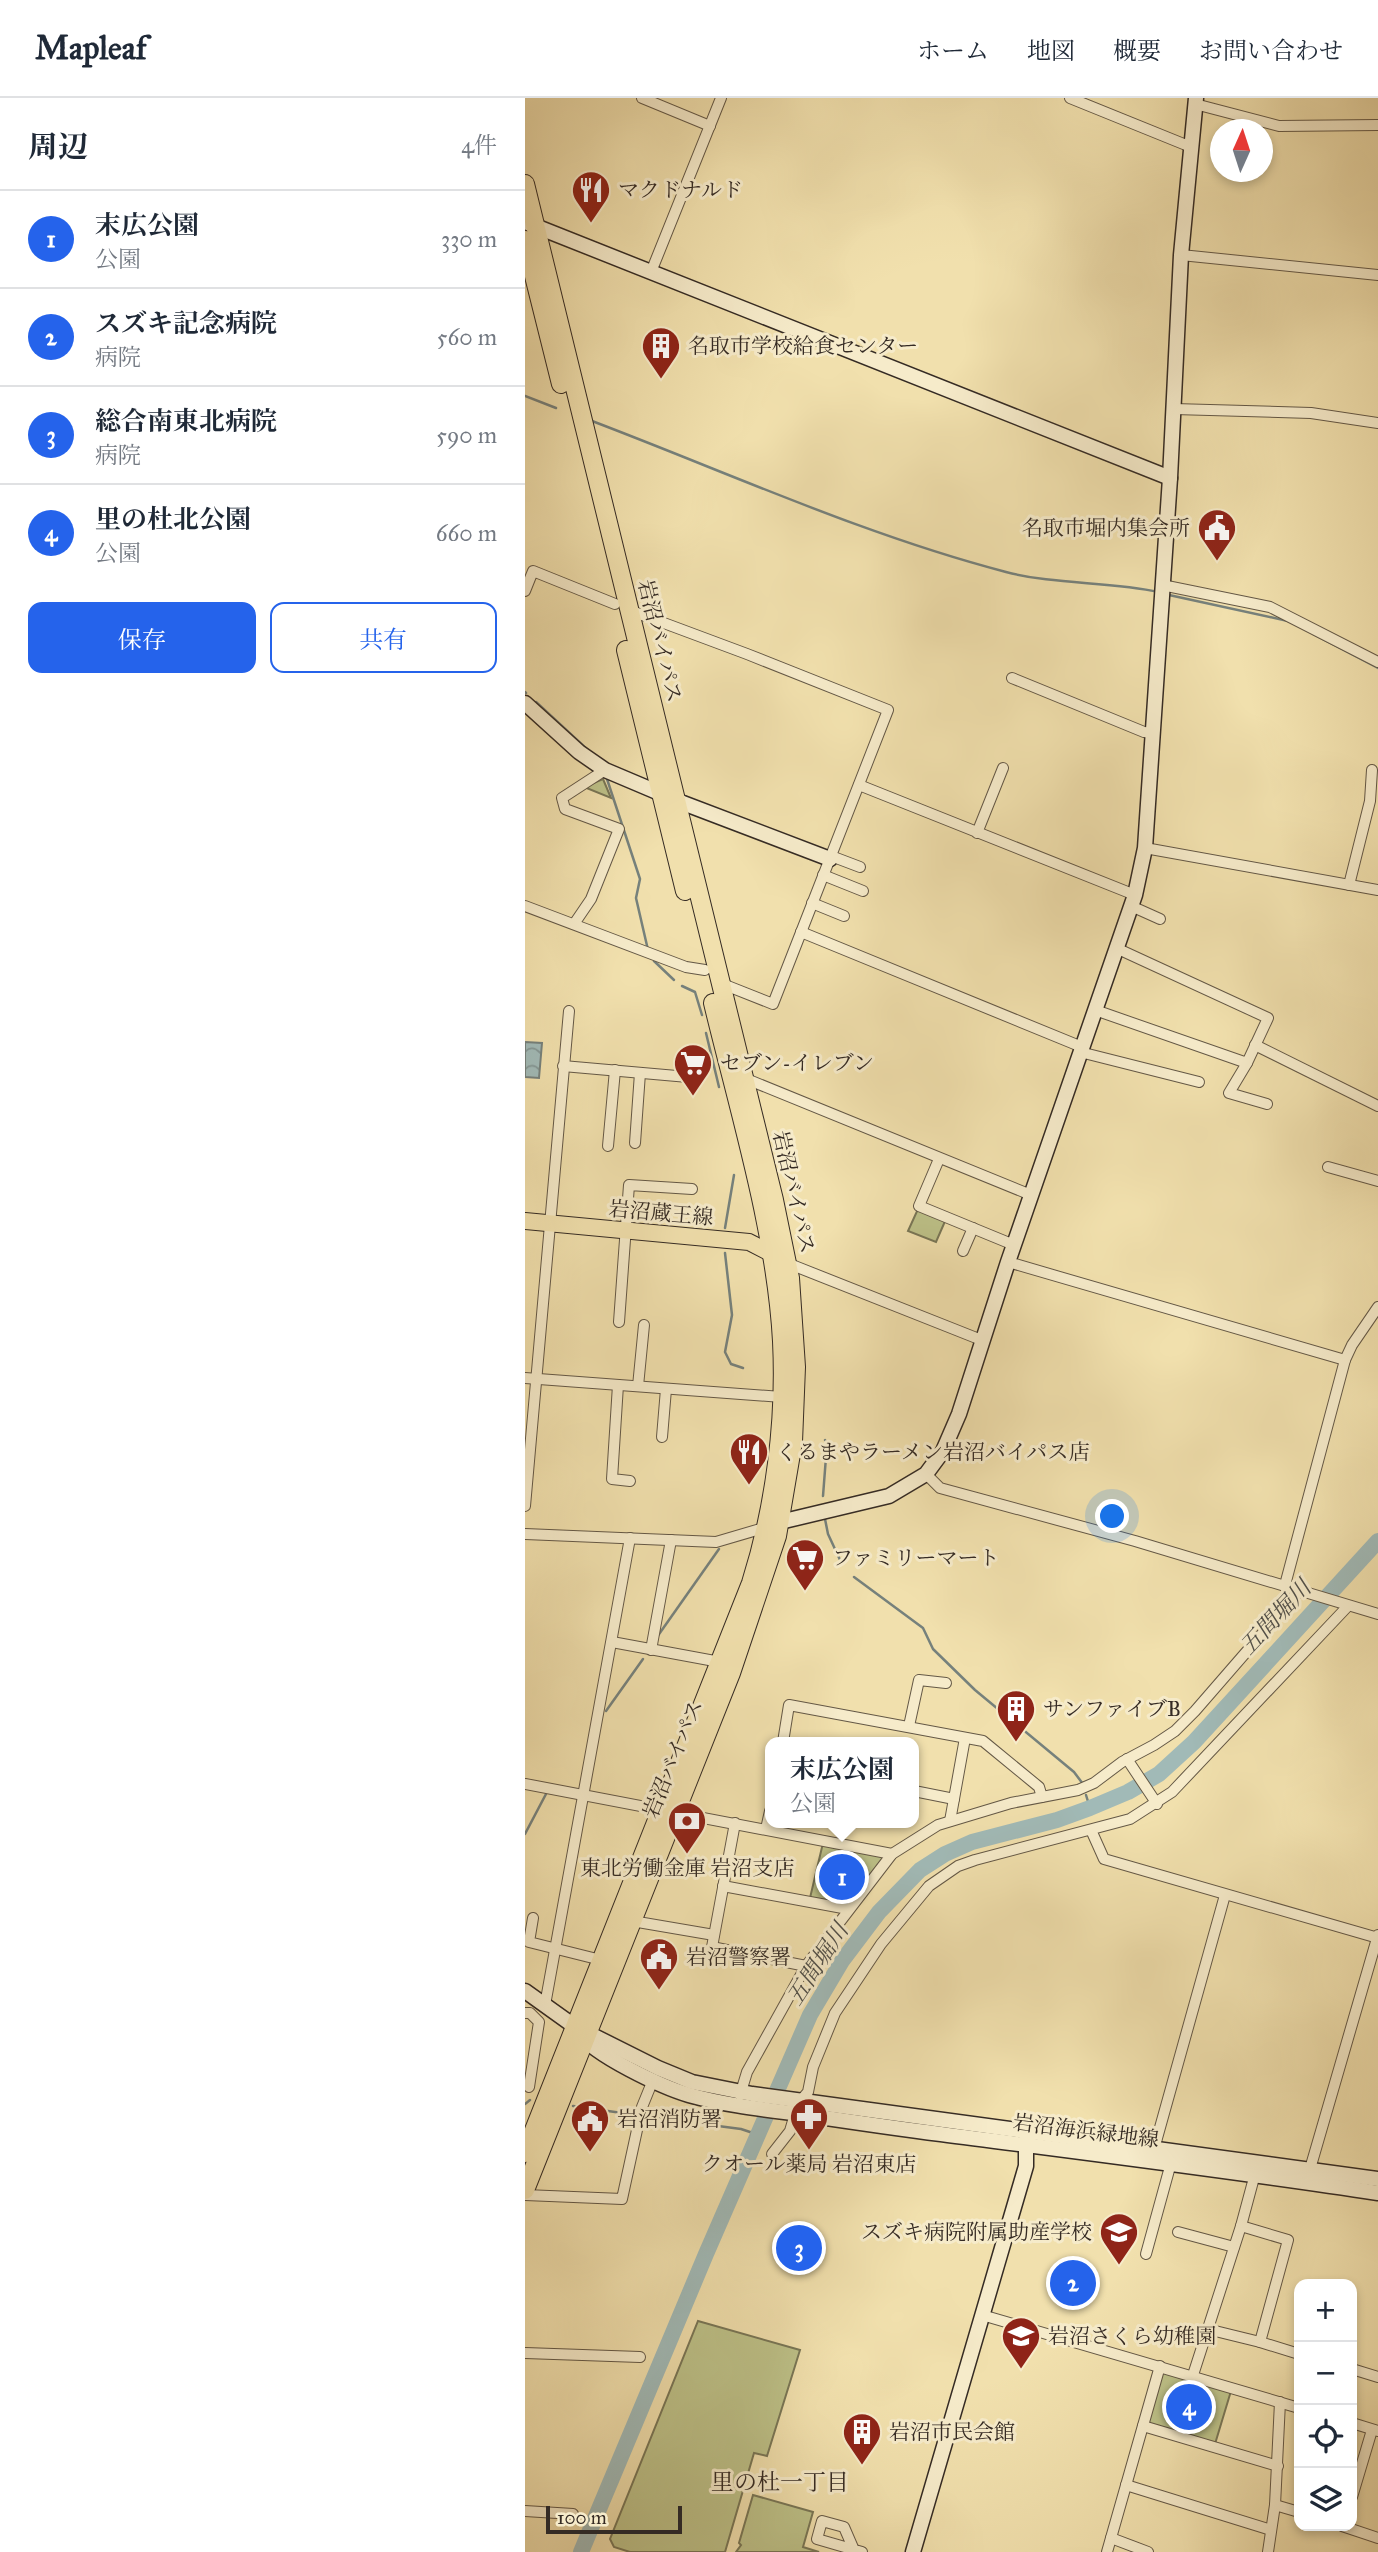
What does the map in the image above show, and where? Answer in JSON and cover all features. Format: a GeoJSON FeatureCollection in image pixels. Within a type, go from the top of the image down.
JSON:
{"type":"FeatureCollection","features":[{"type":"Feature","properties":{"kind":"highway","name":"岩沼バイパス"},"geometry":{"type":"LineString","coordinates":[[525,184],[529,230],[622,607],[677,800],[787,1263],[794,1317],[796,1367],[793,1442],[773,1525],[719,1662],[632,1921],[582,2033],[525,2192]]}},
{"type":"Feature","properties":{"kind":"highway","name":"岩沼バイパス"},"geometry":{"type":"LineString","coordinates":[[525,2153],[550,2090],[582,2033],[601,1960],[669,1812],[749,1624],[772,1557],[782,1397],[782,1340],[771,1253],[705,970],[660,793],[622,607]]}},
{"type":"Feature","properties":{"kind":"main road","name":"岩沼蔵王線"},"geometry":{"type":"LineString","coordinates":[[525,1222],[749,1242],[787,1263]]}},
{"type":"Feature","properties":{"kind":"street"},"geometry":{"type":"LineString","coordinates":[[642,98],[710,126]]}},
{"type":"Feature","properties":{"kind":"street"},"geometry":{"type":"LineString","coordinates":[[651,272],[721,98]]}},
{"type":"Feature","properties":{"kind":"street"},"geometry":{"type":"LineString","coordinates":[[1070,98],[1191,146]]}},
{"type":"Feature","properties":{"kind":"street"},"geometry":{"type":"LineString","coordinates":[[525,1534],[716,1542],[889,1496],[926,1474],[943,1451],[960,1414],[1008,1262],[1133,901],[1145,848],[1170,478],[1181,255],[1195,101],[1279,126],[1378,125]]}},
{"type":"Feature","properties":{"kind":"street"},"geometry":{"type":"LineString","coordinates":[[529,230],[651,272],[1170,478]]}},
{"type":"Feature","properties":{"kind":"street"},"geometry":{"type":"LineString","coordinates":[[1181,255],[1378,275]]}},
{"type":"Feature","properties":{"kind":"street"},"geometry":{"type":"LineString","coordinates":[[1174,409],[1311,413],[1378,423]]}},
{"type":"Feature","properties":{"kind":"street"},"geometry":{"type":"LineString","coordinates":[[525,591],[533,571],[888,710],[773,1004],[720,983]]}},
{"type":"Feature","properties":{"kind":"street"},"geometry":{"type":"LineString","coordinates":[[1161,589],[1270,607],[1378,662]]}},
{"type":"Feature","properties":{"kind":"street"},"geometry":{"type":"LineString","coordinates":[[1013,678],[1152,733]]}},
{"type":"Feature","properties":{"kind":"street"},"geometry":{"type":"LineString","coordinates":[[525,703],[579,752],[605,770],[677,800],[860,867]]}},
{"type":"Feature","properties":{"kind":"street"},"geometry":{"type":"LineString","coordinates":[[977,833],[1003,768]]}},
{"type":"Feature","properties":{"kind":"street"},"geometry":{"type":"LineString","coordinates":[[574,924],[591,898],[619,830],[565,809],[562,798],[605,770]]}},
{"type":"Feature","properties":{"kind":"street"},"geometry":{"type":"LineString","coordinates":[[1349,884],[1370,801],[1372,771]]}},
{"type":"Feature","properties":{"kind":"street"},"geometry":{"type":"LineString","coordinates":[[859,785],[1133,901],[1160,919]]}},
{"type":"Feature","properties":{"kind":"street"},"geometry":{"type":"LineString","coordinates":[[1145,848],[1378,890]]}},
{"type":"Feature","properties":{"kind":"street"},"geometry":{"type":"LineString","coordinates":[[823,875],[863,891]]}},
{"type":"Feature","properties":{"kind":"street"},"geometry":{"type":"LineString","coordinates":[[812,903],[844,916]]}},
{"type":"Feature","properties":{"kind":"street"},"geometry":{"type":"LineString","coordinates":[[525,906],[686,967],[705,970]]}},
{"type":"Feature","properties":{"kind":"street"},"geometry":{"type":"LineString","coordinates":[[801,932],[1081,1049],[1199,1082]]}},
{"type":"Feature","properties":{"kind":"street"},"geometry":{"type":"LineString","coordinates":[[1116,948],[1268,1018],[1247,1063],[1229,1093],[1267,1104]]}},
{"type":"Feature","properties":{"kind":"street"},"geometry":{"type":"LineString","coordinates":[[1095,1010],[1247,1063]]}},
{"type":"Feature","properties":{"kind":"street"},"geometry":{"type":"LineString","coordinates":[[525,1506],[569,1011]]}},
{"type":"Feature","properties":{"kind":"street"},"geometry":{"type":"LineString","coordinates":[[1255,1045],[1378,1106]]}},
{"type":"Feature","properties":{"kind":"street"},"geometry":{"type":"LineString","coordinates":[[563,1066],[688,1077]]}},
{"type":"Feature","properties":{"kind":"street"},"geometry":{"type":"LineString","coordinates":[[608,1146],[615,1070]]}},
{"type":"Feature","properties":{"kind":"street"},"geometry":{"type":"LineString","coordinates":[[635,1143],[640,1073]]}},
{"type":"Feature","properties":{"kind":"street"},"geometry":{"type":"LineString","coordinates":[[744,1078],[1031,1195]]}},
{"type":"Feature","properties":{"kind":"street"},"geometry":{"type":"LineString","coordinates":[[939,1159],[919,1206],[1014,1245]]}},
{"type":"Feature","properties":{"kind":"street"},"geometry":{"type":"LineString","coordinates":[[1328,1167],[1378,1181]]}},
{"type":"Feature","properties":{"kind":"street"},"geometry":{"type":"LineString","coordinates":[[619,1322],[629,1185],[692,1189]]}},
{"type":"Feature","properties":{"kind":"street"},"geometry":{"type":"LineString","coordinates":[[963,1251],[973,1228]]}},
{"type":"Feature","properties":{"kind":"street"},"geometry":{"type":"LineString","coordinates":[[1008,1262],[1345,1360]]}},
{"type":"Feature","properties":{"kind":"street"},"geometry":{"type":"LineString","coordinates":[[787,1263],[984,1341]]}},
{"type":"Feature","properties":{"kind":"street"},"geometry":{"type":"LineString","coordinates":[[1285,1585],[1345,1360],[1378,1307]]}},
{"type":"Feature","properties":{"kind":"street"},"geometry":{"type":"LineString","coordinates":[[638,1387],[644,1325]]}},
{"type":"Feature","properties":{"kind":"street"},"geometry":{"type":"LineString","coordinates":[[525,1378],[782,1397]]}},
{"type":"Feature","properties":{"kind":"street"},"geometry":{"type":"LineString","coordinates":[[618,1385],[612,1479],[631,1481]]}},
{"type":"Feature","properties":{"kind":"street"},"geometry":{"type":"LineString","coordinates":[[662,1437],[666,1389]]}},
{"type":"Feature","properties":{"kind":"street"},"geometry":{"type":"LineString","coordinates":[[926,1474],[940,1488],[1285,1585],[1378,1614]]}},
{"type":"Feature","properties":{"kind":"street"},"geometry":{"type":"LineString","coordinates":[[545,2005],[630,1538]]}},
{"type":"Feature","properties":{"kind":"street"},"geometry":{"type":"LineString","coordinates":[[651,1650],[671,1539]]}},
{"type":"Feature","properties":{"kind":"street"},"geometry":{"type":"LineString","coordinates":[[744,2100],[747,2072],[806,1966],[892,1854],[921,1834],[950,1821],[1011,1803],[1078,1790],[1129,1761],[1175,1731],[1302,1591]]}},
{"type":"Feature","properties":{"kind":"street"},"geometry":{"type":"LineString","coordinates":[[772,2154],[790,2131],[794,2106],[809,2092],[813,2067],[835,2013],[881,1944],[929,1886],[958,1866],[975,1860],[1131,1819],[1172,1793],[1345,1605]]}},
{"type":"Feature","properties":{"kind":"street"},"geometry":{"type":"LineString","coordinates":[[612,1642],[719,1662]]}},
{"type":"Feature","properties":{"kind":"street"},"geometry":{"type":"LineString","coordinates":[[909,1726],[919,1679],[946,1683]]}},
{"type":"Feature","properties":{"kind":"street"},"geometry":{"type":"LineString","coordinates":[[784,1737],[789,1705],[983,1741],[1039,1787],[1042,1797]]}},
{"type":"Feature","properties":{"kind":"street"},"geometry":{"type":"LineString","coordinates":[[950,1821],[965,1738]]}},
{"type":"Feature","properties":{"kind":"street"},"geometry":{"type":"LineString","coordinates":[[1129,1761],[1156,1803]]}},
{"type":"Feature","properties":{"kind":"street"},"geometry":{"type":"LineString","coordinates":[[525,1784],[892,1854]]}},
{"type":"Feature","properties":{"kind":"street"},"geometry":{"type":"LineString","coordinates":[[919,1792],[954,1799]]}},
{"type":"Feature","properties":{"kind":"street"},"geometry":{"type":"LineString","coordinates":[[735,1823],[712,1947],[806,1966]]}},
{"type":"Feature","properties":{"kind":"street"},"geometry":{"type":"LineString","coordinates":[[1091,1830],[1104,1859],[1378,1937],[1310,2169]]}},
{"type":"Feature","properties":{"kind":"street"},"geometry":{"type":"LineString","coordinates":[[723,1886],[848,1909]]}},
{"type":"Feature","properties":{"kind":"street"},"geometry":{"type":"LineString","coordinates":[[1154,2149],[1225,1895]]}},
{"type":"Feature","properties":{"kind":"street"},"geometry":{"type":"LineString","coordinates":[[533,1918],[529,1942],[601,1960]]}},
{"type":"Feature","properties":{"kind":"street"},"geometry":{"type":"LineString","coordinates":[[632,1921],[714,1935]]}},
{"type":"Feature","properties":{"kind":"street"},"geometry":{"type":"LineString","coordinates":[[525,1991],[582,2033],[605,2055],[653,2080],[685,2094],[744,2100]]}},
{"type":"Feature","properties":{"kind":"street"},"geometry":{"type":"LineString","coordinates":[[525,2012],[539,2022],[527,2087],[550,2090]]}},
{"type":"Feature","properties":{"kind":"street"},"geometry":{"type":"LineString","coordinates":[[582,2033],[658,2068],[744,2100]]}},
{"type":"Feature","properties":{"kind":"street"},"geometry":{"type":"LineString","coordinates":[[525,2192],[622,2199],[642,2107],[653,2080]]}},
{"type":"Feature","properties":{"kind":"street","name":"岩沼海浜緑地線"},"geometry":{"type":"LineString","coordinates":[[744,2100],[1026,2138],[1171,2163],[1378,2193]]}},
{"type":"Feature","properties":{"kind":"street"},"geometry":{"type":"LineString","coordinates":[[913,2552],[1025,2166],[1026,2138]]}},
{"type":"Feature","properties":{"kind":"street","name":"岩沼海浜緑地線"},"geometry":{"type":"LineString","coordinates":[[1026,2138],[1154,2149],[1378,2179]]}},
{"type":"Feature","properties":{"kind":"street"},"geometry":{"type":"LineString","coordinates":[[1146,2254],[1171,2163]]}},
{"type":"Feature","properties":{"kind":"street"},"geometry":{"type":"LineString","coordinates":[[1193,2375],[1255,2174]]}},
{"type":"Feature","properties":{"kind":"street"},"geometry":{"type":"LineString","coordinates":[[1241,2226],[1288,2240],[1260,2342]]}},
{"type":"Feature","properties":{"kind":"street"},"geometry":{"type":"LineString","coordinates":[[1178,2232],[1234,2247]]}},
{"type":"Feature","properties":{"kind":"street"},"geometry":{"type":"LineString","coordinates":[[982,2315],[1294,2406]]}},
{"type":"Feature","properties":{"kind":"street"},"geometry":{"type":"LineString","coordinates":[[1207,2329],[1294,2352]]}},
{"type":"Feature","properties":{"kind":"street"},"geometry":{"type":"LineString","coordinates":[[525,2353],[640,2357]]}},
{"type":"Feature","properties":{"kind":"street"},"geometry":{"type":"LineString","coordinates":[[1107,2552],[1160,2366]]}},
{"type":"Feature","properties":{"kind":"street"},"geometry":{"type":"LineString","coordinates":[[1357,2370],[1377,2374]]}},
{"type":"Feature","properties":{"kind":"street"},"geometry":{"type":"LineString","coordinates":[[1268,2552],[1275,2505],[1280,2402]]}},
{"type":"Feature","properties":{"kind":"street"},"geometry":{"type":"LineString","coordinates":[[1357,2425],[1375,2430],[1357,2482]]}},
{"type":"Feature","properties":{"kind":"street"},"geometry":{"type":"LineString","coordinates":[[1143,2426],[1277,2466]]}},
{"type":"Feature","properties":{"kind":"street"},"geometry":{"type":"LineString","coordinates":[[1126,2485],[1271,2530]]}},
{"type":"Feature","properties":{"kind":"street"},"geometry":{"type":"LineString","coordinates":[[1275,2505],[1294,2511]]}},
{"type":"Feature","properties":{"kind":"street"},"geometry":{"type":"LineString","coordinates":[[525,2511],[573,2514]]}},
{"type":"Feature","properties":{"kind":"street"},"geometry":{"type":"LineString","coordinates":[[1357,2531],[1378,2538]]}},
{"type":"Feature","properties":{"kind":"street"},"geometry":{"type":"LineString","coordinates":[[1111,2538],[1149,2552]]}},
{"type":"Feature","properties":{"kind":"green space"},"geometry":{"type":"Polygon","coordinates":[[[603,779],[611,798],[584,787],[603,779]]]}},
{"type":"Feature","properties":{"kind":"green space"},"geometry":{"type":"Polygon","coordinates":[[[918,1209],[946,1219],[936,1242],[908,1231],[918,1209]]]}},
{"type":"Feature","properties":{"kind":"green space"},"geometry":{"type":"Polygon","coordinates":[[[823,1843],[887,1855],[847,1904],[810,1898],[823,1843]]]}},
{"type":"Feature","properties":{"kind":"green space"},"geometry":{"type":"Polygon","coordinates":[[[698,2321],[800,2350],[767,2456],[754,2453],[725,2552],[630,2552],[614,2547],[610,2539],[698,2321]]]}},
{"type":"Feature","properties":{"kind":"green space"},"geometry":{"type":"Polygon","coordinates":[[[1162,2371],[1231,2391],[1215,2444],[1148,2423],[1162,2371]]]}},
{"type":"Feature","properties":{"kind":"green space"},"geometry":{"type":"Polygon","coordinates":[[[753,2495],[813,2512],[803,2547],[819,2552],[736,2552],[741,2545],[739,2543],[753,2495]]]}},
{"type":"Feature","properties":{"kind":"water"},"geometry":{"type":"Polygon","coordinates":[[[525,1042],[542,1043],[539,1078],[525,1077],[525,1042]]]}},
{"type":"Feature","properties":{"kind":"waterway"},"geometry":{"type":"LineString","coordinates":[[525,396],[556,408]]}},
{"type":"Feature","properties":{"kind":"waterway"},"geometry":{"type":"LineString","coordinates":[[592,421],[849,522],[953,557],[1025,576],[1159,592]]}},
{"type":"Feature","properties":{"kind":"waterway"},"geometry":{"type":"LineString","coordinates":[[1169,595],[1288,621]]}},
{"type":"Feature","properties":{"kind":"waterway"},"geometry":{"type":"LineString","coordinates":[[1313,634],[1378,668]]}},
{"type":"Feature","properties":{"kind":"waterway"},"geometry":{"type":"LineString","coordinates":[[536,702],[590,752]]}},
{"type":"Feature","properties":{"kind":"waterway"},"geometry":{"type":"LineString","coordinates":[[607,779],[640,879],[636,898],[648,950]]}},
{"type":"Feature","properties":{"kind":"waterway"},"geometry":{"type":"LineString","coordinates":[[654,961],[674,980]]}},
{"type":"Feature","properties":{"kind":"waterway"},"geometry":{"type":"LineString","coordinates":[[682,986],[695,992],[702,1015]]}},
{"type":"Feature","properties":{"kind":"waterway"},"geometry":{"type":"LineString","coordinates":[[706,1033],[719,1087]]}},
{"type":"Feature","properties":{"kind":"waterway"},"geometry":{"type":"LineString","coordinates":[[725,1228],[734,1175]]}},
{"type":"Feature","properties":{"kind":"waterway"},"geometry":{"type":"LineString","coordinates":[[725,1253],[732,1315],[725,1352],[731,1364],[743,1368]]}},
{"type":"Feature","properties":{"kind":"waterway"},"geometry":{"type":"LineString","coordinates":[[823,1496],[827,1444],[825,1440]]}},
{"type":"Feature","properties":{"kind":"waterway"},"geometry":{"type":"LineString","coordinates":[[825,1519],[828,1534],[841,1562]]}},
{"type":"Feature","properties":{"kind":"waterway","name":"五間堀川"},"geometry":{"type":"LineString","coordinates":[[581,2552],[810,2015],[842,1961],[879,1912],[920,1870],[945,1854],[972,1842],[1057,1820],[1090,1808],[1128,1792],[1159,1774],[1194,1742],[1378,1541]]}},
{"type":"Feature","properties":{"kind":"waterway"},"geometry":{"type":"LineString","coordinates":[[657,1637],[719,1549]]}},
{"type":"Feature","properties":{"kind":"waterway"},"geometry":{"type":"LineString","coordinates":[[854,1577],[923,1628],[933,1649],[975,1690],[1074,1772],[1083,1784]]}},
{"type":"Feature","properties":{"kind":"waterway"},"geometry":{"type":"LineString","coordinates":[[606,1711],[643,1659]]}},
{"type":"Feature","properties":{"kind":"waterway"},"geometry":{"type":"LineString","coordinates":[[525,1834],[546,1794]]}},
{"type":"Feature","properties":{"kind":"waterway"},"geometry":{"type":"LineString","coordinates":[[1086,1795],[1090,1808]]}},
{"type":"Feature","properties":{"kind":"waterway"},"geometry":{"type":"LineString","coordinates":[[525,2104],[530,2100]]}},
{"type":"Feature","properties":{"kind":"waterway"},"geometry":{"type":"LineString","coordinates":[[573,2106],[636,2115]]}},
{"type":"Feature","properties":{"kind":"waterway"},"geometry":{"type":"LineString","coordinates":[[642,2116],[741,2129],[759,2135]]}},
{"type":"Feature","properties":{"kind":"place","name":"マクドナルド"},"geometry":{"type":"Point","coordinates":[591,224]}},
{"type":"Feature","properties":{"kind":"place","name":"名取市学校給食センター"},"geometry":{"type":"Point","coordinates":[661,380]}},
{"type":"Feature","properties":{"kind":"place","name":"名取市堀内集会所"},"geometry":{"type":"Point","coordinates":[1217,562]}},
{"type":"Feature","properties":{"kind":"place","name":"セブン-イレブン"},"geometry":{"type":"Point","coordinates":[693,1097]}},
{"type":"Feature","properties":{"kind":"place","name":"くるまやラーメン岩沼バイパス店"},"geometry":{"type":"Point","coordinates":[749,1486]}},
{"type":"Feature","properties":{"kind":"place","name":"ファミリーマート"},"geometry":{"type":"Point","coordinates":[805,1592]}},
{"type":"Feature","properties":{"kind":"place","name":"サンファイブB"},"geometry":{"type":"Point","coordinates":[1016,1743]}},
{"type":"Feature","properties":{"kind":"place","name":"東北労働金庫 岩沼支店"},"geometry":{"type":"Point","coordinates":[687,1855]}},
{"type":"Feature","properties":{"kind":"place","name":"末広公園"},"geometry":{"type":"Point","coordinates":[842,1877]}},
{"type":"Feature","properties":{"kind":"place","name":"岩沼警察署"},"geometry":{"type":"Point","coordinates":[659,1991]}},
{"type":"Feature","properties":{"kind":"place","name":"クオール薬局 岩沼東店"},"geometry":{"type":"Point","coordinates":[809,2151]}},
{"type":"Feature","properties":{"kind":"place","name":"岩沼消防署"},"geometry":{"type":"Point","coordinates":[590,2153]}},
{"type":"Feature","properties":{"kind":"place","name":"総合南東北病院"},"geometry":{"type":"Point","coordinates":[799,2248]}},
{"type":"Feature","properties":{"kind":"place","name":"スズキ病院附属助産学校"},"geometry":{"type":"Point","coordinates":[1119,2266]}},
{"type":"Feature","properties":{"kind":"place","name":"スズキ記念病院"},"geometry":{"type":"Point","coordinates":[1073,2283]}},
{"type":"Feature","properties":{"kind":"place","name":"岩沼さくら幼稚園"},"geometry":{"type":"Point","coordinates":[1021,2370]}},
{"type":"Feature","properties":{"kind":"place","name":"里の杜北公園"},"geometry":{"type":"Point","coordinates":[1189,2407]}},
{"type":"Feature","properties":{"kind":"place","name":"岩沼市民会館"},"geometry":{"type":"Point","coordinates":[862,2466]}},
{"type":"Feature","properties":{"kind":"district","name":"里の杜一丁目"},"geometry":{"type":"Point","coordinates":[780,2482]}}]}
